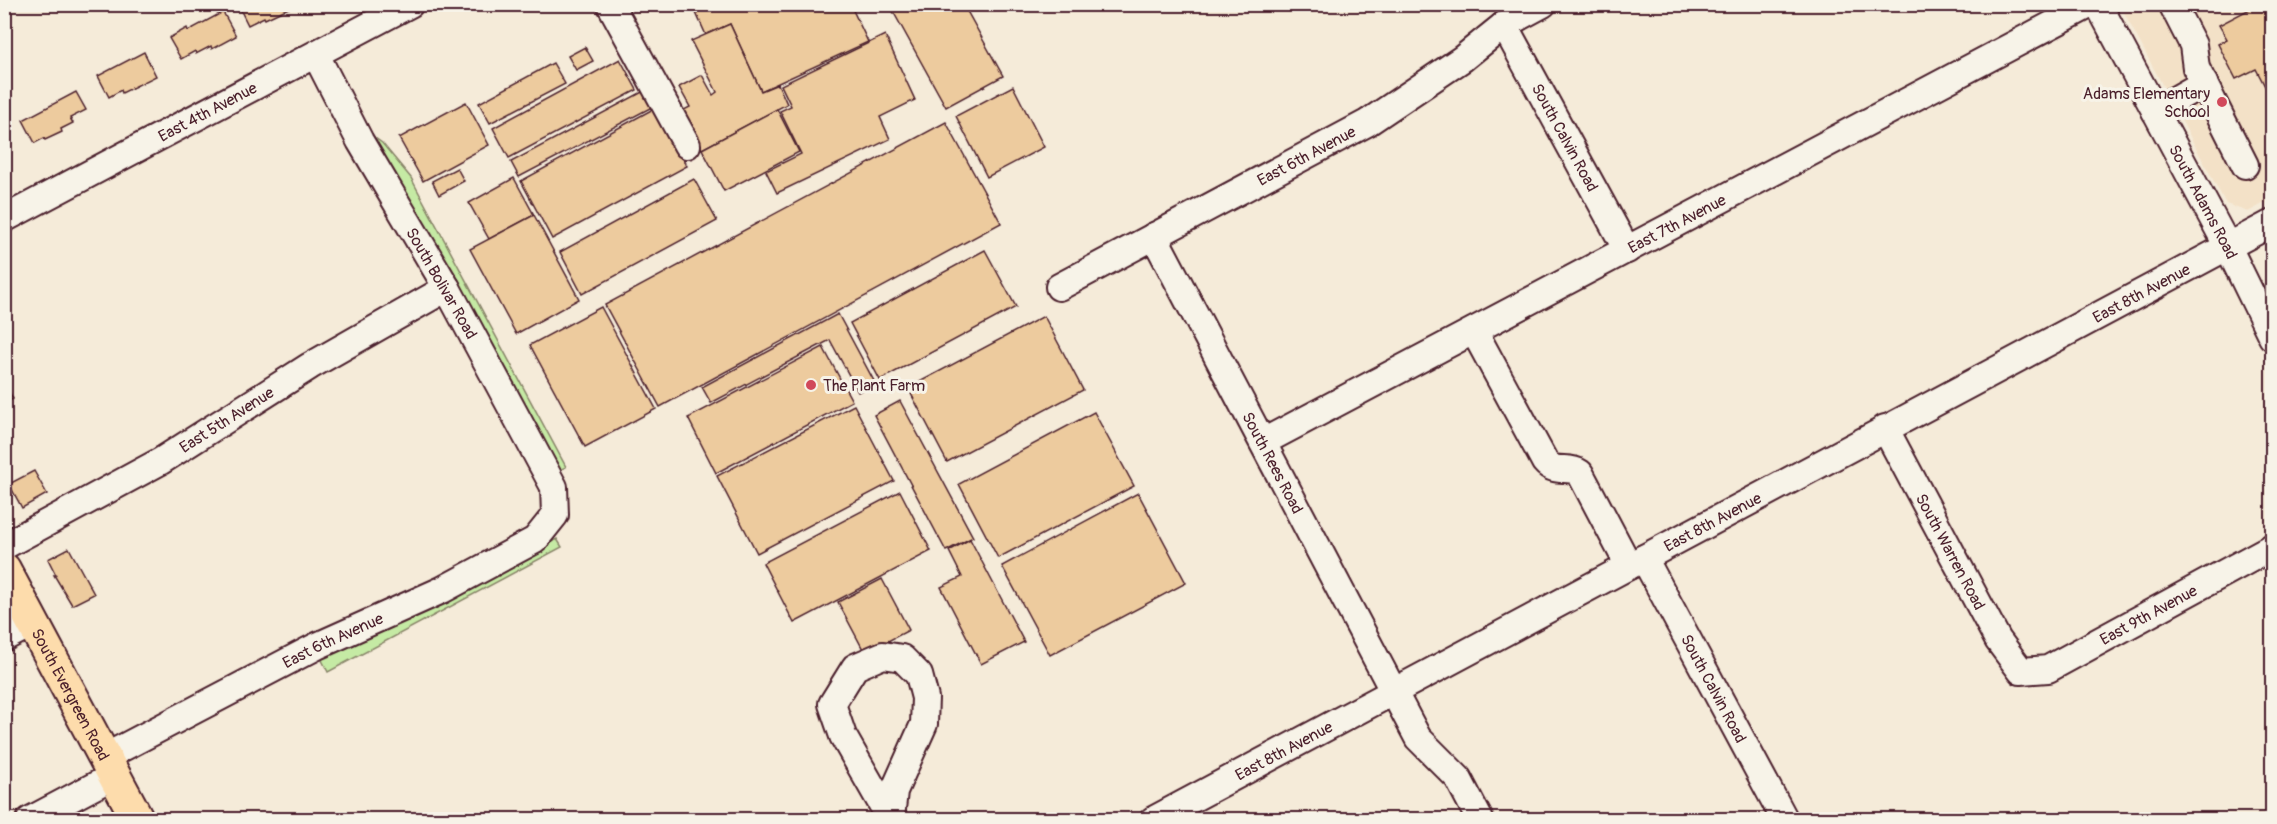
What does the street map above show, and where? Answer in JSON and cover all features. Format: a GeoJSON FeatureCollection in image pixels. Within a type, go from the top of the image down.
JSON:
{"type":"FeatureCollection","features":[{"type":"Feature","properties":{"kind":"main road","name":"South Evergreen Road"},"geometry":{"type":"LineString","coordinates":[[4,569],[138,819]]}},
{"type":"Feature","properties":{"kind":"street","name":"East 4th Avenue"},"geometry":{"type":"LineString","coordinates":[[4,219],[410,4]]}},
{"type":"Feature","properties":{"kind":"street"},"geometry":{"type":"LineString","coordinates":[[610,4],[687,145]]}},
{"type":"Feature","properties":{"kind":"street","name":"East 6th Avenue"},"geometry":{"type":"LineString","coordinates":[[1059,287],[1366,123],[1462,59],[1504,25],[1543,4]]}},
{"type":"Feature","properties":{"kind":"street","name":"East 7th Avenue"},"geometry":{"type":"LineString","coordinates":[[1263,442],[2091,4]]}},
{"type":"Feature","properties":{"kind":"street","name":"South Adams Road"},"geometry":{"type":"LineString","coordinates":[[2098,4],[2228,247],[2272,337]]}},
{"type":"Feature","properties":{"kind":"street"},"geometry":{"type":"LineString","coordinates":[[2172,4],[2190,37],[2195,63],[2204,83],[2245,165]]}},
{"type":"Feature","properties":{"kind":"street","name":"South Calvin Road"},"geometry":{"type":"LineString","coordinates":[[1504,25],[1627,249]]}},
{"type":"Feature","properties":{"kind":"street","name":"South Bolivar Road"},"geometry":{"type":"LineString","coordinates":[[316,55],[360,141],[447,288],[554,487],[555,515]]}},
{"type":"Feature","properties":{"kind":"street"},"geometry":{"type":"LineString","coordinates":[[2155,111],[2204,83]]}},
{"type":"Feature","properties":{"kind":"street","name":"East 8th Avenue"},"geometry":{"type":"LineString","coordinates":[[1169,816],[1394,691],[2272,223]]}},
{"type":"Feature","properties":{"kind":"street","name":"South Rees Road"},"geometry":{"type":"LineString","coordinates":[[1154,236],[1418,738],[1458,778],[1480,819]]}},
{"type":"Feature","properties":{"kind":"street","name":"East 5th Avenue"},"geometry":{"type":"LineString","coordinates":[[4,546],[161,461],[310,366],[447,288]]}},
{"type":"Feature","properties":{"kind":"street","name":"South Calvin Road"},"geometry":{"type":"LineString","coordinates":[[1474,331],[1545,462],[1554,470],[1575,470],[1580,473],[1636,562],[1785,819]]}},
{"type":"Feature","properties":{"kind":"street","name":"South Warren Road"},"geometry":{"type":"LineString","coordinates":[[1885,428],[1998,640],[2021,671]]}},
{"type":"Feature","properties":{"kind":"street","name":"East 6th Avenue"},"geometry":{"type":"LineString","coordinates":[[30,819],[110,766],[317,646],[442,590],[535,540],[555,515]]}},
{"type":"Feature","properties":{"kind":"street","name":"East 9th Avenue"},"geometry":{"type":"LineString","coordinates":[[2021,671],[2048,669],[2272,547]]}},
{"type":"Feature","properties":{"kind":"street"},"geometry":{"type":"LineString","coordinates":[[4,638],[33,623]]}},
{"type":"Feature","properties":{"kind":"street"},"geometry":{"type":"LineString","coordinates":[[883,655],[902,658],[919,675],[925,698],[924,724],[894,791],[891,819],[843,736],[832,704],[855,667],[883,655]]}},
{"type":"Feature","properties":{"kind":"shaded area","name":"Adams Elementary School"},"geometry":{"type":"Polygon","coordinates":[[[2120,5],[2272,5],[2272,199],[2248,212],[2226,204],[2120,5]]]}},
{"type":"Feature","properties":{"kind":"green space"},"geometry":{"type":"Polygon","coordinates":[[[364,130],[382,143],[411,178],[566,467],[555,472],[364,130]]]}},
{"type":"Feature","properties":{"kind":"green space"},"geometry":{"type":"Polygon","coordinates":[[[557,539],[562,547],[328,672],[319,654],[461,590],[557,539]]]}},
{"type":"Feature","properties":{"kind":"building"},"geometry":{"type":"Polygon","coordinates":[[[297,4],[248,25],[238,5],[297,4]]]}},
{"type":"Feature","properties":{"kind":"building"},"geometry":{"type":"Polygon","coordinates":[[[692,4],[766,4],[767,7],[773,4],[850,4],[868,42],[761,91],[730,24],[706,35],[692,4]]]}},
{"type":"Feature","properties":{"kind":"building"},"geometry":{"type":"Polygon","coordinates":[[[889,4],[963,4],[1003,76],[946,107],[889,4]]]}},
{"type":"Feature","properties":{"kind":"building"},"geometry":{"type":"Polygon","coordinates":[[[2248,4],[2272,4],[2272,90],[2268,92],[2256,69],[2236,79],[2218,44],[2227,39],[2219,25],[2250,9],[2248,4]]]}},
{"type":"Feature","properties":{"kind":"building"},"geometry":{"type":"Polygon","coordinates":[[[223,12],[236,36],[212,49],[211,46],[196,54],[195,51],[181,59],[169,38],[187,28],[188,31],[223,12]]]}},
{"type":"Feature","properties":{"kind":"building"},"geometry":{"type":"Polygon","coordinates":[[[730,24],[761,91],[778,84],[787,104],[702,149],[682,111],[690,107],[679,87],[702,75],[713,95],[717,92],[691,41],[730,24]]]}},
{"type":"Feature","properties":{"kind":"building"},"geometry":{"type":"Polygon","coordinates":[[[885,35],[915,100],[880,117],[890,139],[777,193],[766,171],[801,154],[780,111],[791,106],[781,85],[885,35]]]}},
{"type":"Feature","properties":{"kind":"building"},"geometry":{"type":"Polygon","coordinates":[[[585,47],[593,61],[576,70],[568,56],[585,47]]]}},
{"type":"Feature","properties":{"kind":"building"},"geometry":{"type":"Polygon","coordinates":[[[144,52],[156,76],[109,97],[98,76],[144,52]]]}},
{"type":"Feature","properties":{"kind":"building"},"geometry":{"type":"Polygon","coordinates":[[[620,59],[637,90],[509,158],[493,128],[620,59]]]}},
{"type":"Feature","properties":{"kind":"building"},"geometry":{"type":"Polygon","coordinates":[[[553,63],[565,84],[490,123],[479,103],[553,63]]]}},
{"type":"Feature","properties":{"kind":"building"},"geometry":{"type":"Polygon","coordinates":[[[1013,86],[1044,147],[987,177],[956,116],[1013,86]]]}},
{"type":"Feature","properties":{"kind":"building"},"geometry":{"type":"Polygon","coordinates":[[[646,90],[654,106],[519,177],[511,162],[646,90]]]}},
{"type":"Feature","properties":{"kind":"building"},"geometry":{"type":"Polygon","coordinates":[[[76,92],[86,110],[70,118],[73,123],[61,129],[62,132],[35,143],[23,120],[76,92]]]}},
{"type":"Feature","properties":{"kind":"building"},"geometry":{"type":"Polygon","coordinates":[[[466,102],[489,145],[423,181],[399,138],[466,102]]]}},
{"type":"Feature","properties":{"kind":"building"},"geometry":{"type":"Polygon","coordinates":[[[655,108],[687,166],[552,239],[521,181],[655,108]]]}},
{"type":"Feature","properties":{"kind":"building"},"geometry":{"type":"Polygon","coordinates":[[[777,109],[799,152],[724,191],[702,149],[777,109]]]}},
{"type":"Feature","properties":{"kind":"building"},"geometry":{"type":"Polygon","coordinates":[[[946,122],[1001,223],[660,407],[605,305],[946,122]]]}},
{"type":"Feature","properties":{"kind":"building"},"geometry":{"type":"Polygon","coordinates":[[[457,168],[464,181],[439,195],[432,181],[457,168]]]}},
{"type":"Feature","properties":{"kind":"building"},"geometry":{"type":"Polygon","coordinates":[[[514,178],[534,215],[489,239],[469,203],[514,178]]]}},
{"type":"Feature","properties":{"kind":"building"},"geometry":{"type":"Polygon","coordinates":[[[694,179],[717,221],[582,294],[560,252],[694,179]]]}},
{"type":"Feature","properties":{"kind":"building"},"geometry":{"type":"Polygon","coordinates":[[[534,215],[579,299],[516,334],[470,249],[534,215]]]}},
{"type":"Feature","properties":{"kind":"building"},"geometry":{"type":"Polygon","coordinates":[[[985,250],[1016,307],[880,380],[850,323],[985,250]]]}},
{"type":"Feature","properties":{"kind":"building"},"geometry":{"type":"Polygon","coordinates":[[[601,307],[656,409],[585,447],[530,345],[601,307]]]}},
{"type":"Feature","properties":{"kind":"building"},"geometry":{"type":"Polygon","coordinates":[[[838,314],[875,383],[858,392],[830,340],[711,403],[702,387],[838,314]]]}},
{"type":"Feature","properties":{"kind":"building"},"geometry":{"type":"Polygon","coordinates":[[[1044,316],[1083,390],[947,462],[908,388],[1044,316]]]}},
{"type":"Feature","properties":{"kind":"building"},"geometry":{"type":"Polygon","coordinates":[[[823,347],[852,401],[716,473],[688,418],[823,347]]]}},
{"type":"Feature","properties":{"kind":"building"},"geometry":{"type":"Polygon","coordinates":[[[4,382],[13,399],[5,403],[7,406],[4,408],[4,382]]]}},
{"type":"Feature","properties":{"kind":"building"},"geometry":{"type":"Polygon","coordinates":[[[900,401],[973,537],[946,551],[874,415],[900,401]]]}},
{"type":"Feature","properties":{"kind":"building"},"geometry":{"type":"Polygon","coordinates":[[[854,405],[894,481],[757,553],[717,476],[854,405]]]}},
{"type":"Feature","properties":{"kind":"building"},"geometry":{"type":"Polygon","coordinates":[[[1094,412],[1134,486],[998,558],[959,484],[1094,412]]]}},
{"type":"Feature","properties":{"kind":"building"},"geometry":{"type":"Polygon","coordinates":[[[34,471],[47,494],[22,508],[9,484],[34,471]]]}},
{"type":"Feature","properties":{"kind":"building"},"geometry":{"type":"Polygon","coordinates":[[[900,491],[931,551],[794,623],[763,563],[900,491]]]}},
{"type":"Feature","properties":{"kind":"building"},"geometry":{"type":"Polygon","coordinates":[[[1138,493],[1186,583],[1050,655],[1002,566],[1138,493]]]}},
{"type":"Feature","properties":{"kind":"building"},"geometry":{"type":"Polygon","coordinates":[[[970,539],[1024,642],[981,664],[941,587],[962,577],[949,551],[970,539]]]}},
{"type":"Feature","properties":{"kind":"building"},"geometry":{"type":"Polygon","coordinates":[[[69,548],[94,594],[72,605],[54,575],[56,575],[48,559],[69,548]]]}},
{"type":"Feature","properties":{"kind":"building"},"geometry":{"type":"Polygon","coordinates":[[[882,579],[909,630],[865,653],[838,602],[882,579]]]}},
{"type":"Feature","properties":{"kind":"place","name":"Adams Elementary School"},"geometry":{"type":"Point","coordinates":[2222,102]}},
{"type":"Feature","properties":{"kind":"place","name":"The Plant Farm"},"geometry":{"type":"Point","coordinates":[811,385]}}]}
